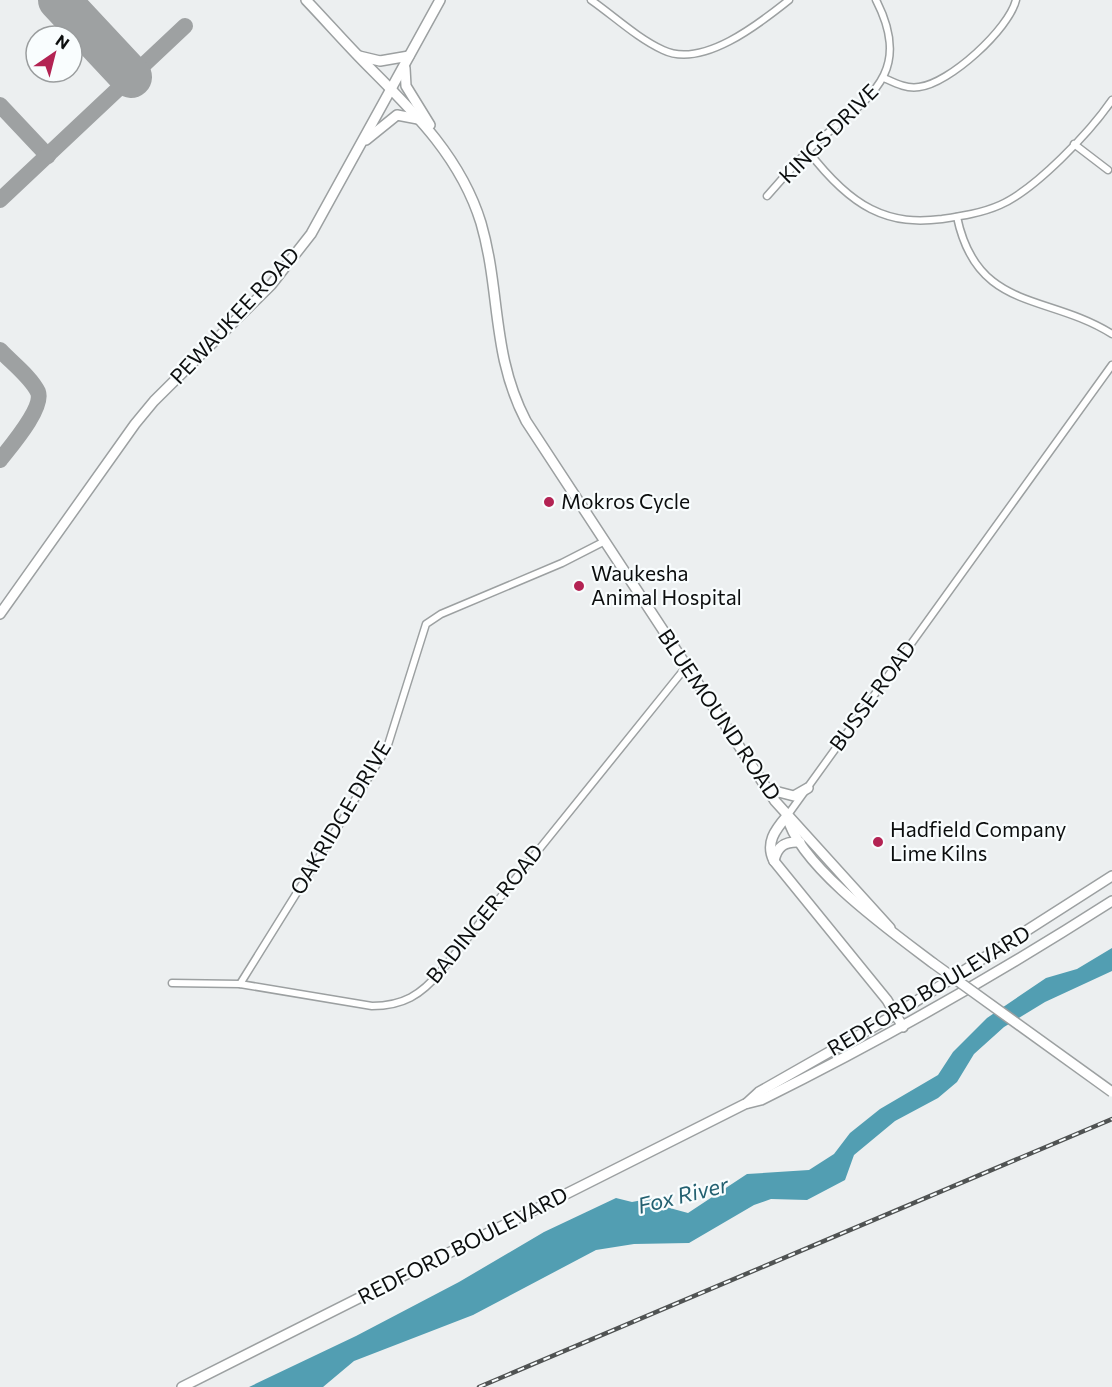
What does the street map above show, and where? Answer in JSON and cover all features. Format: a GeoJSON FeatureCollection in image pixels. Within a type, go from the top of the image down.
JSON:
{"type":"FeatureCollection","features":[{"type":"Feature","properties":{"kind":"main road","name":"BLUEMOUND ROAD"},"geometry":{"type":"LineString","coordinates":[[306,0],[434,135],[461,174],[479,217],[489,259],[501,353],[517,401],[539,443],[767,789],[787,816],[805,832],[890,928]]}},
{"type":"Feature","properties":{"kind":"main road","name":"PEWAUKEE ROAD"},"geometry":{"type":"LineString","coordinates":[[0,614],[135,424],[154,401],[271,285],[311,234],[440,0]]}},
{"type":"Feature","properties":{"kind":"main road"},"geometry":{"type":"LineString","coordinates":[[358,56],[380,61],[408,58],[404,76],[405,84],[429,121],[434,135]]}},
{"type":"Feature","properties":{"kind":"main road"},"geometry":{"type":"LineString","coordinates":[[361,145],[397,115],[420,120]]}},
{"type":"Feature","properties":{"kind":"main road"},"geometry":{"type":"LineString","coordinates":[[767,789],[794,796],[808,788]]}},
{"type":"Feature","properties":{"kind":"main road","name":"BLUEMOUND ROAD"},"geometry":{"type":"LineString","coordinates":[[787,816],[791,829],[800,842],[849,897],[933,963],[1112,1092]]}},
{"type":"Feature","properties":{"kind":"main road","name":"BUSSE ROAD"},"geometry":{"type":"LineString","coordinates":[[774,861],[770,851],[771,839],[787,816]]}},
{"type":"Feature","properties":{"kind":"main road"},"geometry":{"type":"LineString","coordinates":[[800,842],[790,841],[781,846],[774,861],[896,1014],[903,1028]]}},
{"type":"Feature","properties":{"kind":"main road","name":"REDFORD BOULEVARD"},"geometry":{"type":"LineString","coordinates":[[745,1104],[759,1092],[896,1014],[1112,876]]}},
{"type":"Feature","properties":{"kind":"main road","name":"REDFORD BOULEVARD"},"geometry":{"type":"LineString","coordinates":[[182,1387],[745,1104],[761,1100],[903,1028],[1048,942],[1112,901]]}},
{"type":"Feature","properties":{"kind":"main road"},"geometry":{"type":"LineString","coordinates":[[1038,925],[1048,942]]}},
{"type":"Feature","properties":{"kind":"street"},"geometry":{"type":"LineString","coordinates":[[591,0],[663,51],[683,55],[718,47],[789,0]]}},
{"type":"Feature","properties":{"kind":"street","name":"KINGS DRIVE"},"geometry":{"type":"LineString","coordinates":[[767,196],[808,151],[869,99],[884,78],[890,40],[887,24],[876,0]]}},
{"type":"Feature","properties":{"kind":"street"},"geometry":{"type":"LineString","coordinates":[[884,78],[911,88],[926,86],[940,80],[991,38],[1011,14],[1016,0]]}},
{"type":"Feature","properties":{"kind":"street"},"geometry":{"type":"LineString","coordinates":[[808,151],[851,196],[872,210],[915,221],[957,217],[999,206],[1016,196],[1074,144],[1112,100]]}},
{"type":"Feature","properties":{"kind":"street"},"geometry":{"type":"LineString","coordinates":[[1074,144],[1108,170]]}},
{"type":"Feature","properties":{"kind":"street"},"geometry":{"type":"LineString","coordinates":[[957,217],[964,242],[972,258],[994,283],[1023,300],[1083,319],[1112,334]]}},
{"type":"Feature","properties":{"kind":"street","name":"BUSSE ROAD"},"geometry":{"type":"LineString","coordinates":[[787,816],[1112,365]]}},
{"type":"Feature","properties":{"kind":"street","name":"OAKRIDGE DRIVE"},"geometry":{"type":"LineString","coordinates":[[240,984],[387,748],[426,624],[441,614],[562,563],[605,541]]}},
{"type":"Feature","properties":{"kind":"street","name":"BADINGER ROAD"},"geometry":{"type":"LineString","coordinates":[[172,983],[240,984],[372,1006],[398,1004],[420,994],[686,667]]}},
{"type":"Feature","properties":{"kind":"water"},"geometry":{"type":"Polygon","coordinates":[[[1112,948],[1112,971],[1045,1002],[1004,1027],[974,1054],[957,1082],[938,1098],[895,1121],[854,1155],[845,1180],[807,1200],[771,1199],[754,1205],[689,1243],[634,1244],[596,1250],[473,1315],[354,1361],[323,1387],[249,1387],[356,1336],[459,1282],[544,1232],[616,1198],[632,1202],[653,1198],[666,1207],[688,1213],[747,1174],[809,1170],[834,1154],[850,1133],[880,1109],[938,1075],[953,1052],[987,1018],[1046,978],[1077,969],[1112,948]]]}},
{"type":"Feature","properties":{"kind":"taxiway"},"geometry":{"type":"LineString","coordinates":[[0,200],[185,26]]}},
{"type":"Feature","properties":{"kind":"taxiway"},"geometry":{"type":"LineString","coordinates":[[0,105],[48,156]]}},
{"type":"Feature","properties":{"kind":"taxiway"},"geometry":{"type":"LineString","coordinates":[[0,350],[31,381],[38,392],[36,408],[31,417],[0,460]]}},
{"type":"Feature","properties":{"kind":"runway"},"geometry":{"type":"LineString","coordinates":[[59,0],[131,77]]}},
{"type":"Feature","properties":{"kind":"railway"},"geometry":{"type":"LineString","coordinates":[[479,1387],[1112,1119]]}},
{"type":"Feature","properties":{"kind":"place","name":"Mokros Cycle"},"geometry":{"type":"Point","coordinates":[549,502]}},
{"type":"Feature","properties":{"kind":"place","name":"Waukesha Animal Hospital"},"geometry":{"type":"Point","coordinates":[579,586]}},
{"type":"Feature","properties":{"kind":"place","name":"Hadfield Company Lime Kilns"},"geometry":{"type":"Point","coordinates":[878,842]}},
{"type":"Feature","properties":{"kind":"water label","name":"Fox River"},"geometry":{"type":"Point","coordinates":[683,1195]}}]}
